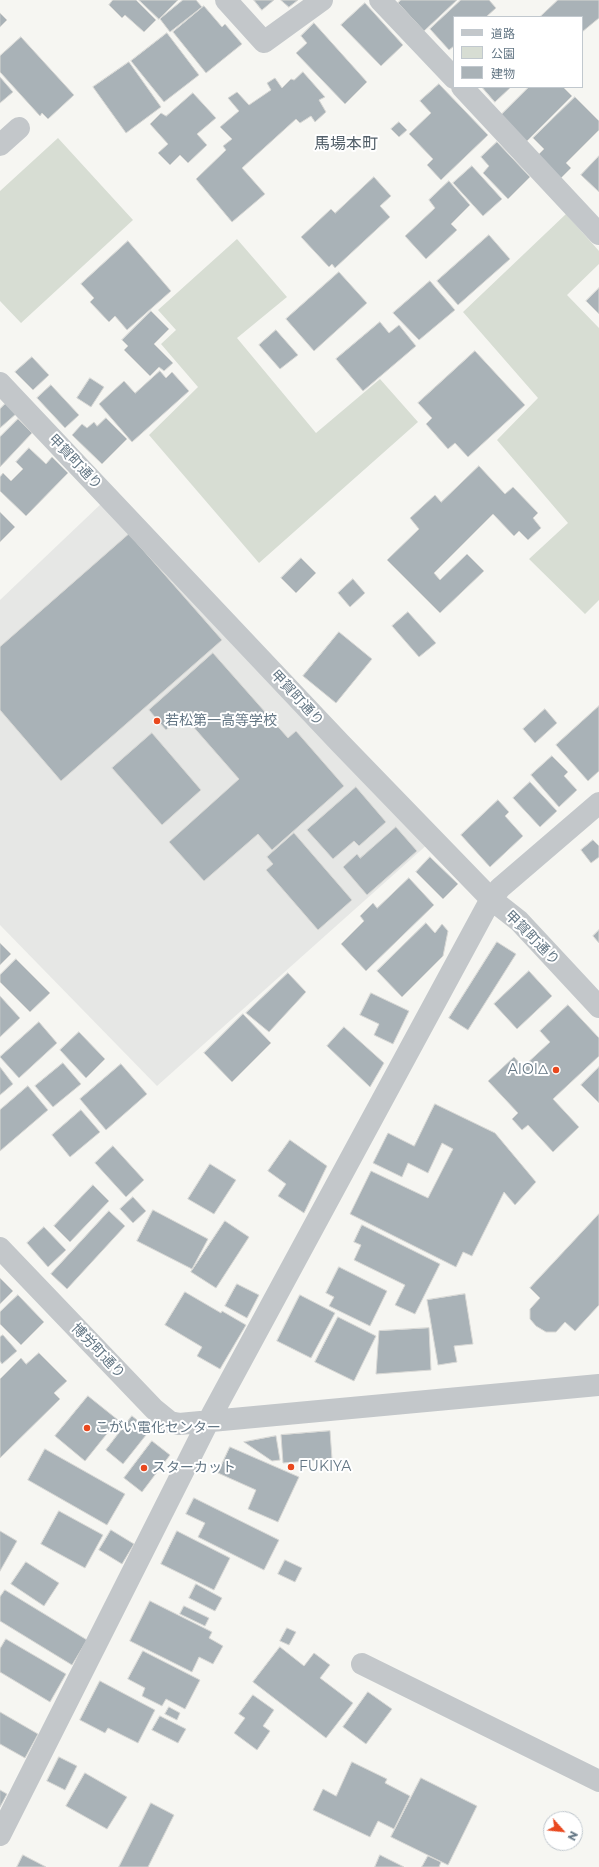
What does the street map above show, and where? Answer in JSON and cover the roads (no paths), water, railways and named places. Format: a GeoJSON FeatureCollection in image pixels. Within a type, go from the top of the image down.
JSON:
{"type":"FeatureCollection","features":[{"type":"Feature","properties":{"kind":"street"},"geometry":{"type":"LineString","coordinates":[[226,0],[264,42],[322,0]]}},
{"type":"Feature","properties":{"kind":"street"},"geometry":{"type":"LineString","coordinates":[[380,0],[453,77]]}},
{"type":"Feature","properties":{"kind":"street"},"geometry":{"type":"LineString","coordinates":[[463,88],[599,234]]}},
{"type":"Feature","properties":{"kind":"street"},"geometry":{"type":"LineString","coordinates":[[0,145],[19,128]]}},
{"type":"Feature","properties":{"kind":"street","name":"甲賀町通り"},"geometry":{"type":"LineString","coordinates":[[0,383],[340,743],[491,899],[519,921],[599,1007]]}},
{"type":"Feature","properties":{"kind":"street"},"geometry":{"type":"LineString","coordinates":[[0,1835],[209,1420],[491,899],[500,888],[599,803]]}},
{"type":"Feature","properties":{"kind":"street","name":"博労町通り"},"geometry":{"type":"LineString","coordinates":[[0,1248],[163,1418],[170,1422],[179,1424],[209,1420],[599,1385]]}},
{"type":"Feature","properties":{"kind":"street"},"geometry":{"type":"LineString","coordinates":[[362,1664],[599,1781]]}},
{"type":"Feature","properties":{"kind":"place","name":"若松第一高等学校"},"geometry":{"type":"Point","coordinates":[157,721]}},
{"type":"Feature","properties":{"kind":"place","name":"AIOIΔ"},"geometry":{"type":"Point","coordinates":[556,1070]}},
{"type":"Feature","properties":{"kind":"place","name":"こがい電化センター"},"geometry":{"type":"Point","coordinates":[87,1428]}},
{"type":"Feature","properties":{"kind":"place","name":"FUKIYA"},"geometry":{"type":"Point","coordinates":[291,1467]}},
{"type":"Feature","properties":{"kind":"place","name":"スターカット"},"geometry":{"type":"Point","coordinates":[144,1468]}},
{"type":"Feature","properties":{"kind":"district","name":"馬場本町"},"geometry":{"type":"Point","coordinates":[346,144]}}]}
